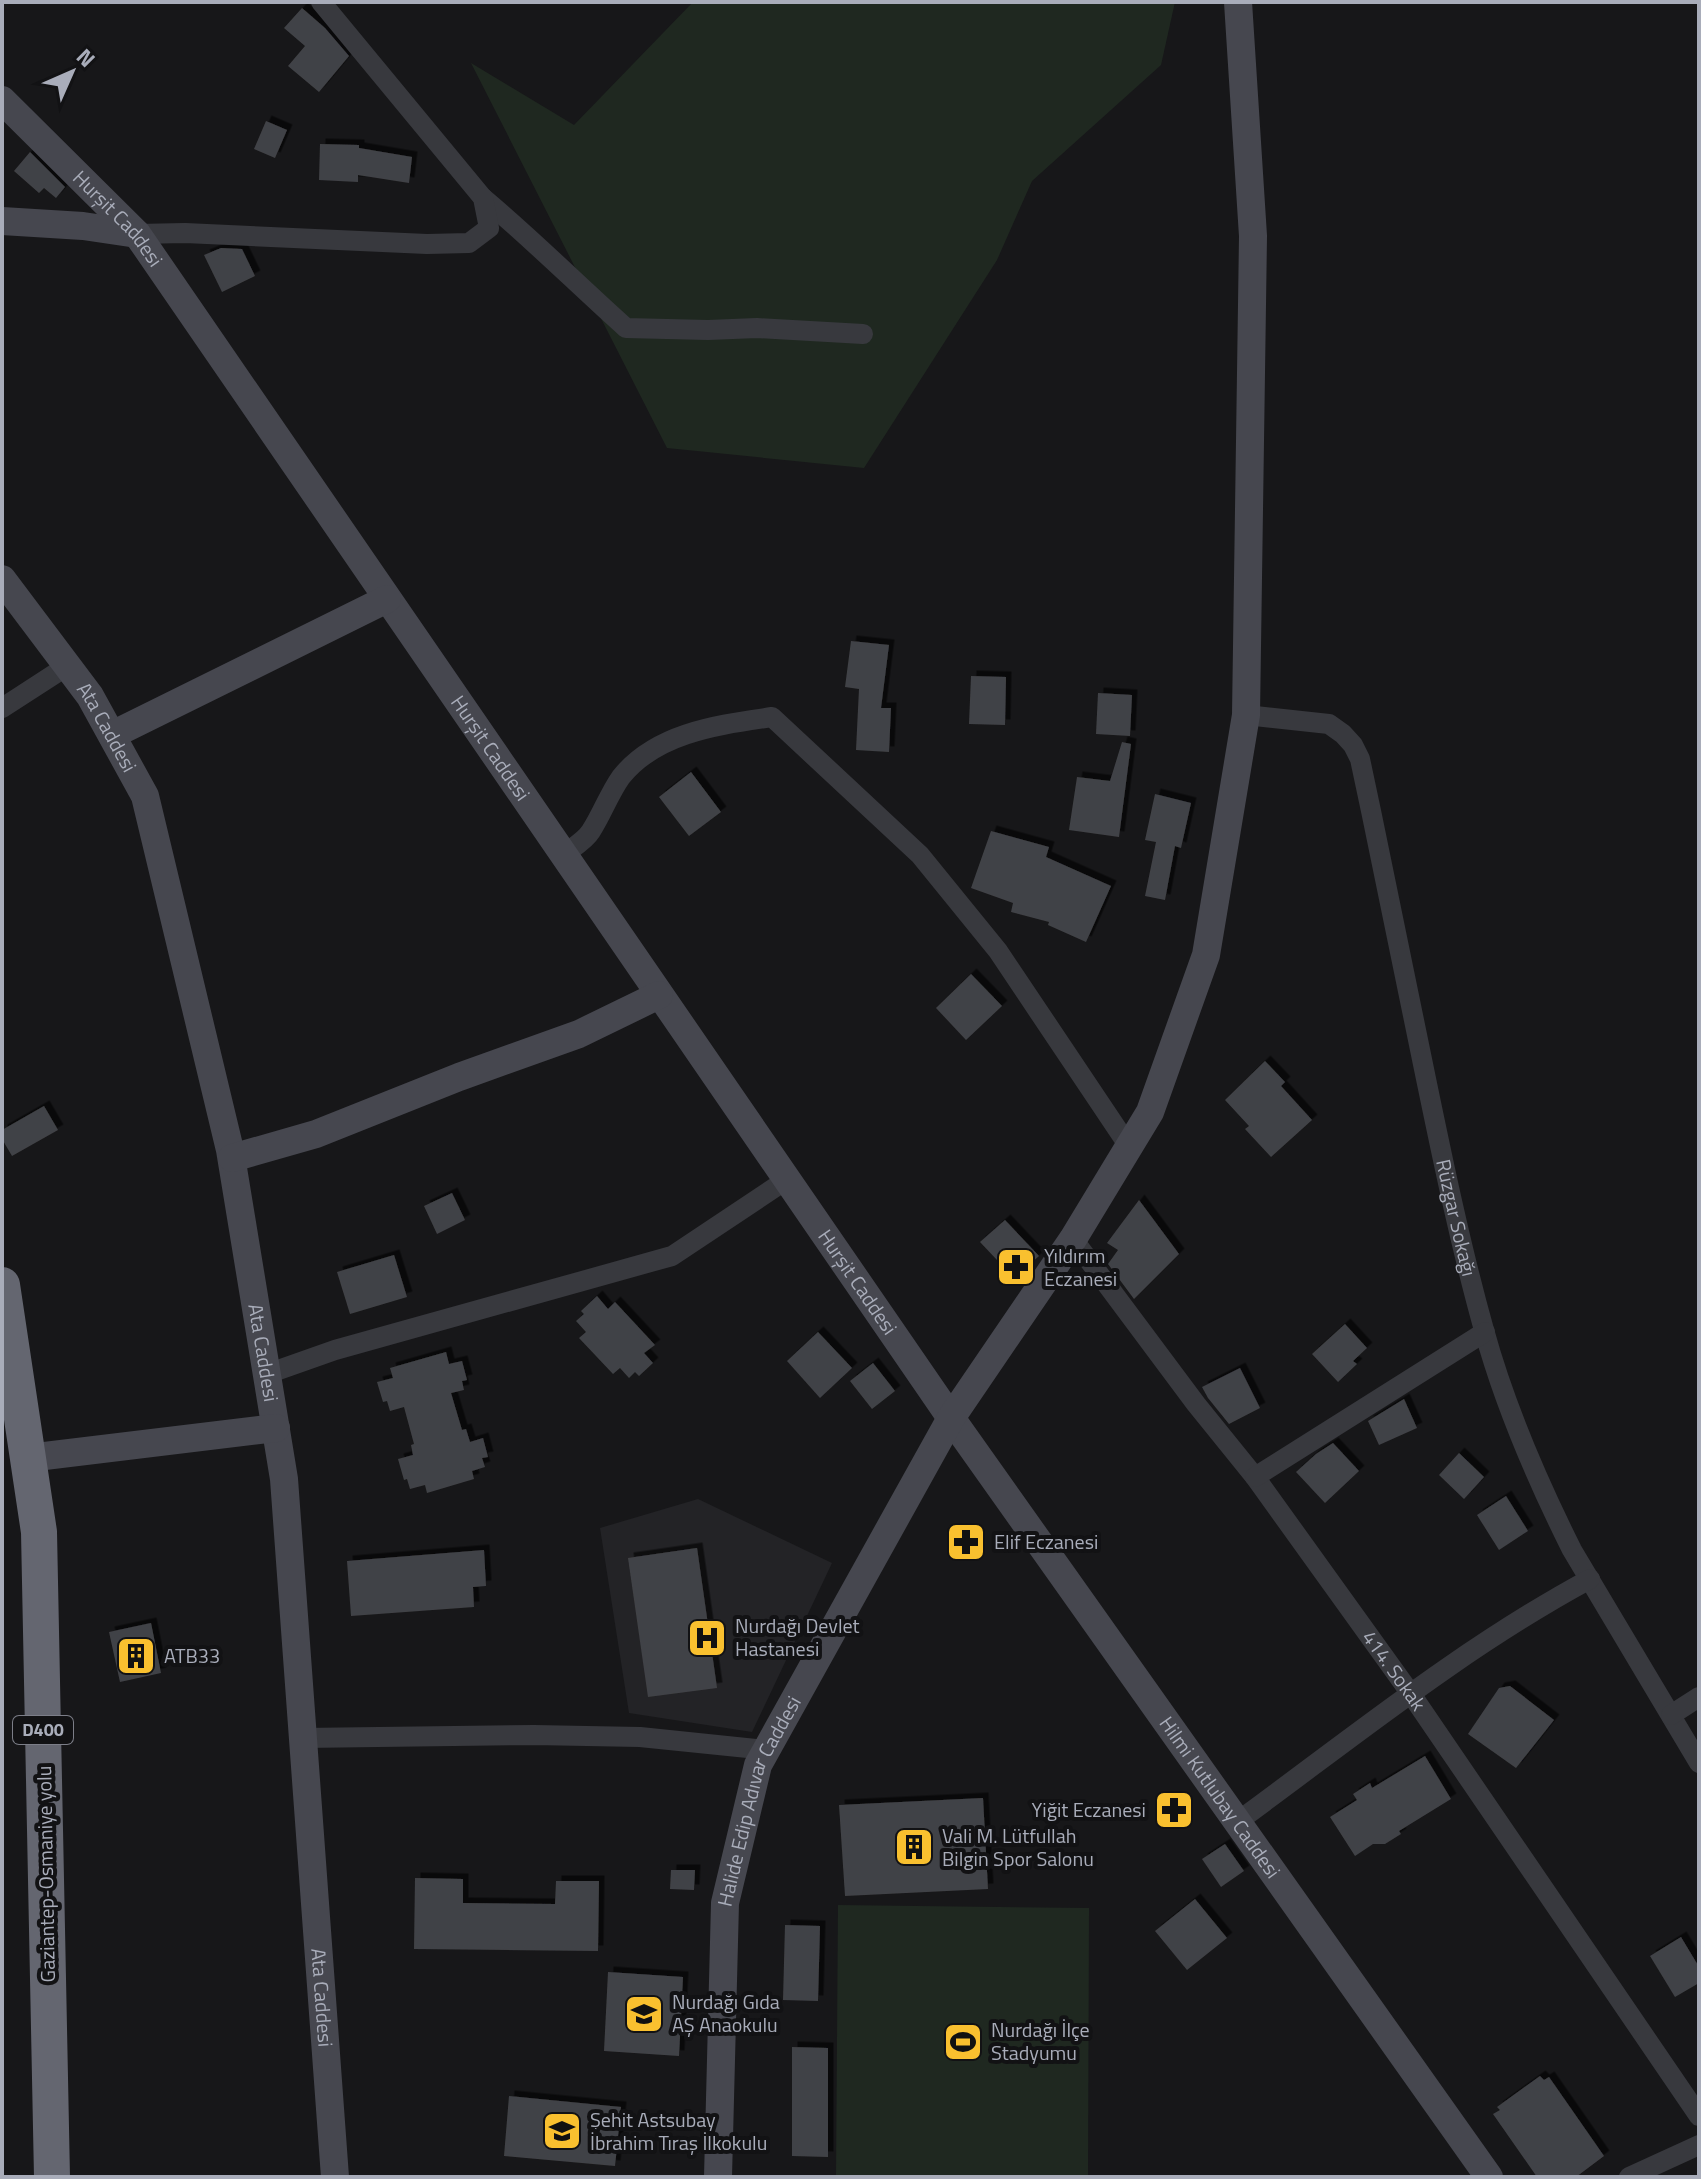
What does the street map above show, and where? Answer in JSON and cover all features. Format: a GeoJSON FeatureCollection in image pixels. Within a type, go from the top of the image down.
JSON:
{"type":"FeatureCollection","features":[{"type":"Feature","properties":{"kind":"highway","name":"Gaziantep-Osmaniye yolu"},"geometry":{"type":"LineString","coordinates":[[2,1285],[39,1532],[52,2177]]}},
{"type":"Feature","properties":{"kind":"street"},"geometry":{"type":"LineString","coordinates":[[321,2],[483,198],[521,229],[626,328],[757,328],[863,334]]}},
{"type":"Feature","properties":{"kind":"street","name":"Halide Edip Adıvar Caddesi"},"geometry":{"type":"LineString","coordinates":[[718,2177],[725,1903],[758,1765],[951,1418],[1073,1239],[1150,1112],[1206,955],[1246,715],[1253,236],[1238,2]]}},
{"type":"Feature","properties":{"kind":"street","name":"Hurşit Caddesi"},"geometry":{"type":"LineString","coordinates":[[2,100],[137,234],[951,1418]]}},
{"type":"Feature","properties":{"kind":"street"},"geometry":{"type":"LineString","coordinates":[[483,198],[489,228]]}},
{"type":"Feature","properties":{"kind":"street"},"geometry":{"type":"LineString","coordinates":[[2,221],[83,226],[137,234],[185,233],[427,244],[469,243],[489,228],[521,229]]}},
{"type":"Feature","properties":{"kind":"street","name":"Ata Caddesi"},"geometry":{"type":"LineString","coordinates":[[2,579],[90,696],[145,796],[232,1158],[284,1479],[335,2177]]}},
{"type":"Feature","properties":{"kind":"street"},"geometry":{"type":"LineString","coordinates":[[112,735],[387,599]]}},
{"type":"Feature","properties":{"kind":"street"},"geometry":{"type":"LineString","coordinates":[[2,708],[67,666]]}},
{"type":"Feature","properties":{"kind":"street","name":"Rüzgar Sokağı"},"geometry":{"type":"LineString","coordinates":[[1246,715],[1329,724],[1353,745],[1360,759],[1443,1164],[1485,1332],[1531,1462],[1554,1514],[1699,1763]]}},
{"type":"Feature","properties":{"kind":"street"},"geometry":{"type":"LineString","coordinates":[[563,855],[590,834],[622,777],[646,753],[690,732],[772,717],[920,855],[998,951],[1128,1145]]}},
{"type":"Feature","properties":{"kind":"street"},"geometry":{"type":"LineString","coordinates":[[232,1158],[316,1134],[459,1077],[579,1034],[659,995]]}},
{"type":"Feature","properties":{"kind":"street"},"geometry":{"type":"LineString","coordinates":[[267,1374],[335,1350],[672,1256],[786,1180]]}},
{"type":"Feature","properties":{"kind":"street","name":"414. Sokak"},"geometry":{"type":"LineString","coordinates":[[1073,1239],[1196,1404],[1255,1477],[1411,1694],[1699,2116]]}},
{"type":"Feature","properties":{"kind":"street"},"geometry":{"type":"LineString","coordinates":[[1255,1477],[1485,1332]]}},
{"type":"Feature","properties":{"kind":"street","name":"Hilmi Kutlubay Caddesi"},"geometry":{"type":"LineString","coordinates":[[951,1418],[1489,2177]]}},
{"type":"Feature","properties":{"kind":"street"},"geometry":{"type":"LineString","coordinates":[[28,1458],[276,1428]]}},
{"type":"Feature","properties":{"kind":"street"},"geometry":{"type":"LineString","coordinates":[[1237,1822],[1508,1627],[1590,1579]]}},
{"type":"Feature","properties":{"kind":"street"},"geometry":{"type":"LineString","coordinates":[[1671,1715],[1699,1697]]}},
{"type":"Feature","properties":{"kind":"street"},"geometry":{"type":"LineString","coordinates":[[303,1738],[640,1737],[767,1750]]}},
{"type":"Feature","properties":{"kind":"street"},"geometry":{"type":"LineString","coordinates":[[1629,2177],[1699,2145]]}},
{"type":"Feature","properties":{"kind":"shaded area"},"geometry":{"type":"Polygon","coordinates":[[[693,2],[1175,2],[1161,65],[1032,181],[997,260],[864,468],[667,448],[471,63],[574,125],[693,2]]]}},
{"type":"Feature","properties":{"kind":"shaded area","name":"Nurdağı Devlet Hastanesi"},"geometry":{"type":"Polygon","coordinates":[[[698,1499],[832,1563],[752,1732],[629,1713],[600,1528],[698,1499]]]}},
{"type":"Feature","properties":{"kind":"shaded area","name":"Nurdağı İlçe Stadyumu"},"geometry":{"type":"Polygon","coordinates":[[[838,1905],[1089,1908],[1088,2177],[836,2177],[838,1905]]]}},
{"type":"Feature","properties":{"kind":"building"},"geometry":{"type":"Polygon","coordinates":[[[302,8],[325,28],[349,56],[319,92],[288,66],[305,46],[284,28],[302,8]]]}},
{"type":"Feature","properties":{"kind":"building"},"geometry":{"type":"Polygon","coordinates":[[[266,121],[287,130],[275,158],[254,149],[266,121]]]}},
{"type":"Feature","properties":{"kind":"building"},"geometry":{"type":"Polygon","coordinates":[[[320,144],[359,145],[359,148],[412,157],[409,183],[358,175],[358,182],[319,180],[320,144]]]}},
{"type":"Feature","properties":{"kind":"building"},"geometry":{"type":"Polygon","coordinates":[[[30,152],[65,187],[56,198],[44,188],[39,193],[14,171],[30,152]]]}},
{"type":"Feature","properties":{"kind":"building"},"geometry":{"type":"Polygon","coordinates":[[[221,248],[242,249],[255,276],[222,292],[204,255],[221,248]]]}},
{"type":"Feature","properties":{"kind":"building"},"geometry":{"type":"Polygon","coordinates":[[[851,641],[889,645],[881,708],[891,708],[889,752],[856,750],[859,689],[845,687],[851,641]]]}},
{"type":"Feature","properties":{"kind":"building"},"geometry":{"type":"Polygon","coordinates":[[[971,676],[1006,677],[1005,725],[969,724],[971,676]]]}},
{"type":"Feature","properties":{"kind":"building"},"geometry":{"type":"Polygon","coordinates":[[[1098,693],[1132,695],[1130,736],[1096,734],[1098,693]]]}},
{"type":"Feature","properties":{"kind":"building"},"geometry":{"type":"Polygon","coordinates":[[[1122,742],[1131,744],[1119,837],[1069,830],[1077,777],[1110,781],[1122,742]]]}},
{"type":"Feature","properties":{"kind":"building"},"geometry":{"type":"Polygon","coordinates":[[[691,772],[721,812],[689,836],[659,797],[691,772]]]}},
{"type":"Feature","properties":{"kind":"building"},"geometry":{"type":"Polygon","coordinates":[[[1155,794],[1191,803],[1181,848],[1175,846],[1165,900],[1145,896],[1156,842],[1145,840],[1155,794]]]}},
{"type":"Feature","properties":{"kind":"building"},"geometry":{"type":"Polygon","coordinates":[[[991,831],[1049,847],[1046,857],[1111,886],[1086,942],[1048,925],[1049,922],[1011,912],[1013,903],[971,888],[991,831]]]}},
{"type":"Feature","properties":{"kind":"building"},"geometry":{"type":"Polygon","coordinates":[[[971,974],[1002,1006],[966,1040],[936,1008],[971,974]]]}},
{"type":"Feature","properties":{"kind":"building"},"geometry":{"type":"Polygon","coordinates":[[[1265,1061],[1285,1082],[1281,1086],[1312,1120],[1271,1157],[1245,1129],[1249,1126],[1225,1100],[1265,1061]]]}},
{"type":"Feature","properties":{"kind":"building"},"geometry":{"type":"Polygon","coordinates":[[[44,1106],[58,1130],[12,1156],[2,1139],[2,1130],[44,1106]]]}},
{"type":"Feature","properties":{"kind":"building"},"geometry":{"type":"Polygon","coordinates":[[[452,1193],[465,1220],[437,1234],[424,1206],[452,1193]]]}},
{"type":"Feature","properties":{"kind":"building"},"geometry":{"type":"Polygon","coordinates":[[[1139,1200],[1179,1254],[1134,1299],[1108,1264],[1118,1250],[1107,1243],[1139,1200]]]}},
{"type":"Feature","properties":{"kind":"building"},"geometry":{"type":"Polygon","coordinates":[[[1005,1220],[1039,1256],[1014,1278],[980,1242],[1005,1220]]]}},
{"type":"Feature","properties":{"kind":"building"},"geometry":{"type":"Polygon","coordinates":[[[394,1255],[407,1297],[350,1314],[337,1272],[394,1255]]]}},
{"type":"Feature","properties":{"kind":"building"},"geometry":{"type":"Polygon","coordinates":[[[597,1296],[608,1309],[615,1302],[655,1345],[644,1353],[653,1363],[639,1376],[635,1372],[629,1378],[620,1368],[613,1374],[579,1338],[586,1332],[576,1321],[584,1314],[581,1311],[597,1296]]]}},
{"type":"Feature","properties":{"kind":"building"},"geometry":{"type":"Polygon","coordinates":[[[1345,1324],[1367,1348],[1353,1361],[1357,1364],[1338,1382],[1312,1354],[1345,1324]]]}},
{"type":"Feature","properties":{"kind":"building"},"geometry":{"type":"Polygon","coordinates":[[[818,1332],[852,1368],[820,1398],[787,1361],[818,1332]]]}},
{"type":"Feature","properties":{"kind":"building"},"geometry":{"type":"Polygon","coordinates":[[[446,1352],[449,1364],[462,1361],[467,1380],[462,1381],[464,1390],[451,1393],[462,1430],[466,1429],[470,1442],[483,1438],[488,1457],[482,1458],[485,1467],[472,1471],[474,1479],[427,1493],[425,1485],[410,1489],[407,1479],[404,1480],[398,1459],[413,1455],[411,1445],[414,1444],[404,1407],[390,1411],[387,1401],[383,1402],[377,1382],[393,1378],[390,1368],[446,1352]]]}},
{"type":"Feature","properties":{"kind":"building"},"geometry":{"type":"Polygon","coordinates":[[[873,1363],[895,1391],[872,1409],[850,1381],[873,1363]]]}},
{"type":"Feature","properties":{"kind":"building"},"geometry":{"type":"Polygon","coordinates":[[[1240,1368],[1260,1408],[1229,1424],[1202,1387],[1240,1368]]]}},
{"type":"Feature","properties":{"kind":"building"},"geometry":{"type":"Polygon","coordinates":[[[1404,1399],[1417,1428],[1379,1445],[1368,1421],[1404,1399]]]}},
{"type":"Feature","properties":{"kind":"building"},"geometry":{"type":"Polygon","coordinates":[[[1333,1443],[1359,1471],[1325,1503],[1296,1472],[1333,1443]]]}},
{"type":"Feature","properties":{"kind":"building"},"geometry":{"type":"Polygon","coordinates":[[[1459,1453],[1484,1477],[1464,1499],[1439,1475],[1459,1453]]]}},
{"type":"Feature","properties":{"kind":"building"},"geometry":{"type":"Polygon","coordinates":[[[1506,1496],[1528,1531],[1499,1550],[1477,1515],[1506,1496]]]}},
{"type":"Feature","properties":{"kind":"building"},"geometry":{"type":"Polygon","coordinates":[[[697,1548],[717,1688],[648,1697],[628,1558],[697,1548]]]}},
{"type":"Feature","properties":{"kind":"building"},"geometry":{"type":"Polygon","coordinates":[[[484,1550],[486,1586],[473,1587],[474,1607],[351,1616],[347,1561],[484,1550]]]}},
{"type":"Feature","properties":{"kind":"building","name":"ATB33"},"geometry":{"type":"Polygon","coordinates":[[[151,1623],[161,1673],[120,1682],[109,1632],[151,1623]]]}},
{"type":"Feature","properties":{"kind":"building"},"geometry":{"type":"Polygon","coordinates":[[[1510,1686],[1554,1720],[1516,1768],[1468,1734],[1499,1688],[1510,1686]]]}},
{"type":"Feature","properties":{"kind":"building"},"geometry":{"type":"Polygon","coordinates":[[[1425,1756],[1451,1799],[1399,1831],[1401,1834],[1385,1844],[1373,1844],[1355,1856],[1330,1817],[1357,1800],[1353,1794],[1370,1783],[1372,1788],[1425,1756]]]}},
{"type":"Feature","properties":{"kind":"building","name":"Vali M. Lütfullah Bilgin Spor Salonu"},"geometry":{"type":"Polygon","coordinates":[[[983,1798],[988,1889],[845,1896],[839,1805],[983,1798]]]}},
{"type":"Feature","properties":{"kind":"building"},"geometry":{"type":"Polygon","coordinates":[[[1225,1844],[1244,1871],[1221,1887],[1202,1859],[1225,1844]]]}},
{"type":"Feature","properties":{"kind":"building"},"geometry":{"type":"Polygon","coordinates":[[[671,1870],[695,1870],[694,1890],[670,1889],[671,1870]]]}},
{"type":"Feature","properties":{"kind":"building"},"geometry":{"type":"Polygon","coordinates":[[[415,1878],[463,1879],[463,1903],[555,1904],[556,1881],[599,1881],[598,1951],[414,1949],[415,1878]]]}},
{"type":"Feature","properties":{"kind":"building"},"geometry":{"type":"Polygon","coordinates":[[[1195,1899],[1227,1938],[1187,1970],[1155,1931],[1195,1899]]]}},
{"type":"Feature","properties":{"kind":"building"},"geometry":{"type":"Polygon","coordinates":[[[785,1925],[820,1926],[818,2001],[783,2000],[785,1925]]]}},
{"type":"Feature","properties":{"kind":"building"},"geometry":{"type":"Polygon","coordinates":[[[1681,1937],[1699,1967],[1699,1983],[1675,1997],[1650,1956],[1681,1937]]]}},
{"type":"Feature","properties":{"kind":"building","name":"Nurdağı Gıda AŞ Anaokulu"},"geometry":{"type":"Polygon","coordinates":[[[608,1972],[683,1977],[679,2056],[604,2051],[608,1972]]]}},
{"type":"Feature","properties":{"kind":"building"},"geometry":{"type":"Polygon","coordinates":[[[792,2047],[828,2048],[828,2157],[792,2156],[792,2047]]]}},
{"type":"Feature","properties":{"kind":"building"},"geometry":{"type":"Polygon","coordinates":[[[1540,2076],[1544,2080],[1549,2077],[1604,2156],[1576,2177],[1537,2177],[1493,2114],[1500,2110],[1497,2107],[1540,2076]]]}},
{"type":"Feature","properties":{"kind":"building","name":"Şehit Astsubay İbrahim Tıraş İlkokulu"},"geometry":{"type":"Polygon","coordinates":[[[509,2096],[621,2107],[615,2166],[504,2156],[509,2096]]]}},
{"type":"Feature","properties":{"kind":"place","name":"Yıldırım Eczanesi"},"geometry":{"type":"Point","coordinates":[1016,1267]}},
{"type":"Feature","properties":{"kind":"place","name":"Elif Eczanesi"},"geometry":{"type":"Point","coordinates":[966,1542]}},
{"type":"Feature","properties":{"kind":"place","name":"Nurdağı Devlet Hastanesi"},"geometry":{"type":"Point","coordinates":[707,1638]}},
{"type":"Feature","properties":{"kind":"place","name":"ATB33"},"geometry":{"type":"Point","coordinates":[136,1656]}},
{"type":"Feature","properties":{"kind":"place","name":"Yiğit Eczanesi"},"geometry":{"type":"Point","coordinates":[1174,1810]}},
{"type":"Feature","properties":{"kind":"place","name":"Vali M. Lütfullah Bilgin Spor Salonu"},"geometry":{"type":"Point","coordinates":[914,1847]}},
{"type":"Feature","properties":{"kind":"place","name":"Nurdağı Gıda AŞ Anaokulu"},"geometry":{"type":"Point","coordinates":[644,2014]}},
{"type":"Feature","properties":{"kind":"place","name":"Nurdağı İlçe Stadyumu"},"geometry":{"type":"Point","coordinates":[963,2042]}},
{"type":"Feature","properties":{"kind":"place","name":"Şehit Astsubay İbrahim Tıraş İlkokulu"},"geometry":{"type":"Point","coordinates":[562,2131]}}]}
